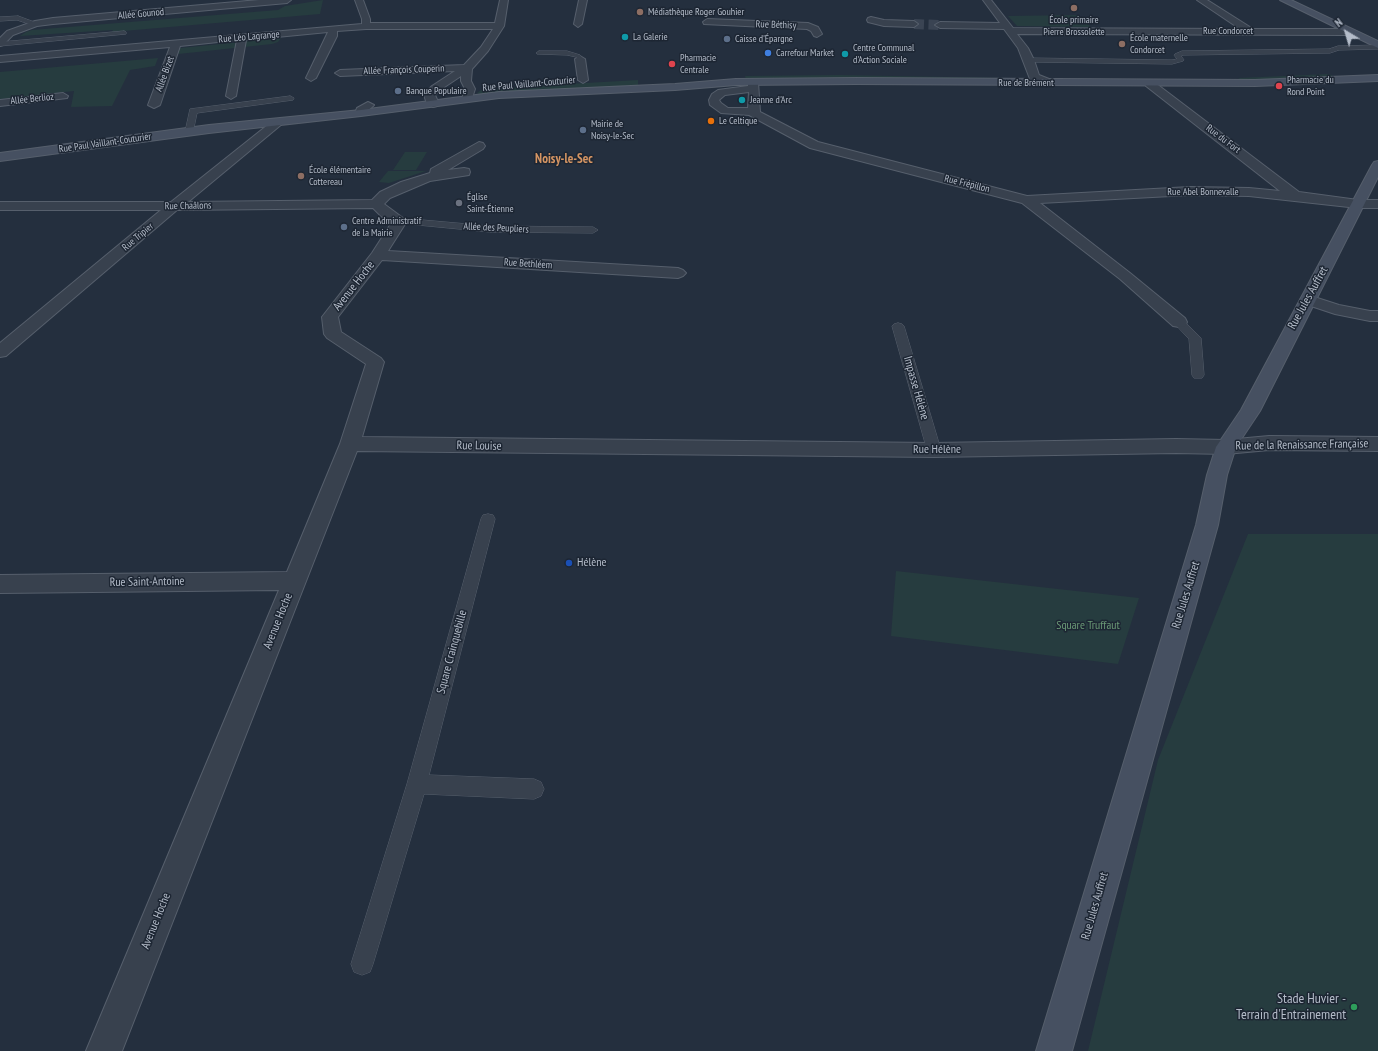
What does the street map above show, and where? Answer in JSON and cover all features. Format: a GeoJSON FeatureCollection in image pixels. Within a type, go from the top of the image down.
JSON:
{"type":"FeatureCollection","features":[{"type":"Feature","properties":{"kind":"main road"},"geometry":{"type":"LineString","coordinates":[[1284,0],[1378,46]]}},
{"type":"Feature","properties":{"kind":"main road","name":"Rue de Brément"},"geometry":{"type":"LineString","coordinates":[[684,76],[832,73],[1034,77],[1256,76],[1377,73]]}},
{"type":"Feature","properties":{"kind":"main road","name":"Rue de Brément"},"geometry":{"type":"LineString","coordinates":[[675,87],[699,85],[754,86],[811,81],[1150,84],[1255,83],[1360,79],[1377,73]]}},
{"type":"Feature","properties":{"kind":"main road"},"geometry":{"type":"LineString","coordinates":[[699,85],[707,75]]}},
{"type":"Feature","properties":{"kind":"main road"},"geometry":{"type":"LineString","coordinates":[[675,87],[684,76]]}},
{"type":"Feature","properties":{"kind":"main road","name":"Rue Paul Vaillant-Couturier"},"geometry":{"type":"LineString","coordinates":[[209,129],[278,122],[431,99],[583,80],[684,76]]}},
{"type":"Feature","properties":{"kind":"main road"},"geometry":{"type":"LineString","coordinates":[[1360,79],[1378,81]]}},
{"type":"Feature","properties":{"kind":"main road","name":"Rue Paul Vaillant-Couturier"},"geometry":{"type":"LineString","coordinates":[[469,94],[534,93],[675,87]]}},
{"type":"Feature","properties":{"kind":"main road","name":"Rue Paul Vaillant-Couturier"},"geometry":{"type":"LineString","coordinates":[[0,157],[189,132],[265,119],[364,109]]}},
{"type":"Feature","properties":{"kind":"main road","name":"Rue Jules Auffret"},"geometry":{"type":"LineString","coordinates":[[1054,1051],[1146,727],[1206,525],[1217,475],[1226,447],[1250,411],[1294,323],[1308,300],[1378,165]]}},
{"type":"Feature","properties":{"kind":"street","name":"Allée Gounod"},"geometry":{"type":"LineString","coordinates":[[0,43],[10,33],[35,24],[287,0]]}},
{"type":"Feature","properties":{"kind":"street"},"geometry":{"type":"LineString","coordinates":[[359,0],[366,18],[366,26]]}},
{"type":"Feature","properties":{"kind":"street"},"geometry":{"type":"LineString","coordinates":[[431,99],[436,88],[467,68],[485,49],[499,26],[504,0]]}},
{"type":"Feature","properties":{"kind":"street"},"geometry":{"type":"LineString","coordinates":[[578,24],[583,0]]}},
{"type":"Feature","properties":{"kind":"street"},"geometry":{"type":"LineString","coordinates":[[987,0],[1009,28],[1029,60],[1034,77],[1050,83]]}},
{"type":"Feature","properties":{"kind":"street"},"geometry":{"type":"LineString","coordinates":[[1201,0],[1250,31]]}},
{"type":"Feature","properties":{"kind":"street"},"geometry":{"type":"LineString","coordinates":[[871,20],[884,23],[914,24]]}},
{"type":"Feature","properties":{"kind":"street","name":"Rue Béthisy"},"geometry":{"type":"LineString","coordinates":[[707,22],[808,26],[815,29],[817,34]]}},
{"type":"Feature","properties":{"kind":"street"},"geometry":{"type":"LineString","coordinates":[[940,25],[1009,28]]}},
{"type":"Feature","properties":{"kind":"street","name":"Rue Léo Lagrange"},"geometry":{"type":"LineString","coordinates":[[0,59],[228,39],[296,29],[333,29],[366,26],[499,26]]}},
{"type":"Feature","properties":{"kind":"street"},"geometry":{"type":"LineString","coordinates":[[228,39],[231,28]]}},
{"type":"Feature","properties":{"kind":"street","name":"Rue Condorcet"},"geometry":{"type":"LineString","coordinates":[[1009,28],[1348,32]]}},
{"type":"Feature","properties":{"kind":"street"},"geometry":{"type":"LineString","coordinates":[[311,78],[332,36],[333,29]]}},
{"type":"Feature","properties":{"kind":"street"},"geometry":{"type":"LineString","coordinates":[[162,44],[167,34]]}},
{"type":"Feature","properties":{"kind":"street"},"geometry":{"type":"LineString","coordinates":[[231,96],[242,37]]}},
{"type":"Feature","properties":{"kind":"street","name":"Allée Bizet"},"geometry":{"type":"LineString","coordinates":[[154,105],[176,43]]}},
{"type":"Feature","properties":{"kind":"street"},"geometry":{"type":"LineString","coordinates":[[580,59],[583,80]]}},
{"type":"Feature","properties":{"kind":"street"},"geometry":{"type":"LineString","coordinates":[[467,68],[466,81],[469,94]]}},
{"type":"Feature","properties":{"kind":"street","name":"Allée François Couperin"},"geometry":{"type":"LineString","coordinates":[[340,73],[467,68]]}},
{"type":"Feature","properties":{"kind":"street","name":"Rue du Fort"},"geometry":{"type":"LineString","coordinates":[[1150,84],[1295,196]]}},
{"type":"Feature","properties":{"kind":"street"},"geometry":{"type":"LineString","coordinates":[[754,86],[754,112],[725,111],[716,105],[714,100],[716,96],[722,92],[754,86]]}},
{"type":"Feature","properties":{"kind":"street","name":"Allée Berlioz"},"geometry":{"type":"LineString","coordinates":[[0,103],[63,96]]}},
{"type":"Feature","properties":{"kind":"street","name":"Rue Frépillon"},"geometry":{"type":"LineString","coordinates":[[754,112],[754,114],[814,145],[1027,200],[1125,276],[1154,303],[1179,322]]}},
{"type":"Feature","properties":{"kind":"street","name":"Rue Tripier"},"geometry":{"type":"LineString","coordinates":[[0,352],[174,206],[278,122]]}},
{"type":"Feature","properties":{"kind":"street"},"geometry":{"type":"LineString","coordinates":[[400,221],[386,214],[376,204],[385,195],[428,177],[478,146]]}},
{"type":"Feature","properties":{"kind":"street"},"geometry":{"type":"LineString","coordinates":[[428,177],[464,172]]}},
{"type":"Feature","properties":{"kind":"street","name":"Rue Abel Bonnevalle"},"geometry":{"type":"LineString","coordinates":[[1027,200],[1158,192],[1249,192],[1358,204],[1378,204]]}},
{"type":"Feature","properties":{"kind":"street","name":"Rue Chaâlons"},"geometry":{"type":"LineString","coordinates":[[0,206],[376,204]]}},
{"type":"Feature","properties":{"kind":"street","name":"Avenue Hoche"},"geometry":{"type":"LineString","coordinates":[[104,1051],[350,444],[375,362],[333,334],[330,317],[378,255],[400,221]]}},
{"type":"Feature","properties":{"kind":"street","name":"Rue Bethléem"},"geometry":{"type":"LineString","coordinates":[[378,255],[678,273]]}},
{"type":"Feature","properties":{"kind":"street"},"geometry":{"type":"LineString","coordinates":[[1308,300],[1335,309],[1370,316],[1378,316]]}},
{"type":"Feature","properties":{"kind":"street","name":"Rue de la Renaissance Française"},"geometry":{"type":"LineString","coordinates":[[1226,447],[1269,443],[1378,444]]}},
{"type":"Feature","properties":{"kind":"street","name":"Rue Louise"},"geometry":{"type":"LineString","coordinates":[[350,444],[648,448]]}},
{"type":"Feature","properties":{"kind":"street","name":"Rue Hélène"},"geometry":{"type":"LineString","coordinates":[[648,448],[934,450],[1183,446],[1226,447]]}},
{"type":"Feature","properties":{"kind":"street","name":"Rue Saint-Antoine"},"geometry":{"type":"LineString","coordinates":[[0,584],[295,581]]}},
{"type":"Feature","properties":{"kind":"lane"},"geometry":{"type":"LineString","coordinates":[[0,19],[18,18],[35,24]]}},
{"type":"Feature","properties":{"kind":"lane"},"geometry":{"type":"LineString","coordinates":[[0,43],[124,33]]}},
{"type":"Feature","properties":{"kind":"lane"},"geometry":{"type":"LineString","coordinates":[[1029,60],[1172,62],[1181,60],[1177,55],[1182,53],[1330,51],[1338,48],[1378,46]]}},
{"type":"Feature","properties":{"kind":"lane"},"geometry":{"type":"LineString","coordinates":[[539,53],[567,53],[578,56],[580,59]]}},
{"type":"Feature","properties":{"kind":"lane"},"geometry":{"type":"LineString","coordinates":[[189,132],[192,111],[290,98]]}},
{"type":"Feature","properties":{"kind":"lane","name":"Allée des Peupliers"},"geometry":{"type":"LineString","coordinates":[[400,221],[490,229],[593,230]]}},
{"type":"Feature","properties":{"kind":"lane"},"geometry":{"type":"LineString","coordinates":[[1179,322],[1195,338],[1198,375]]}},
{"type":"Feature","properties":{"kind":"lane","name":"Impasse Hélène"},"geometry":{"type":"LineString","coordinates":[[898,326],[934,450]]}},
{"type":"Feature","properties":{"kind":"lane","name":"Square Crainquebille"},"geometry":{"type":"LineString","coordinates":[[362,964],[417,784],[488,519]]}},
{"type":"Feature","properties":{"kind":"lane"},"geometry":{"type":"LineString","coordinates":[[417,784],[534,789]]}},
{"type":"Feature","properties":{"kind":"green space"},"geometry":{"type":"Polygon","coordinates":[[[323,0],[320,14],[112,32],[113,30],[20,36],[32,30],[278,10],[285,6],[323,0]]]}},
{"type":"Feature","properties":{"kind":"green space"},"geometry":{"type":"Polygon","coordinates":[[[1077,15],[1091,27],[1017,26],[1008,16],[1077,15]]]}},
{"type":"Feature","properties":{"kind":"green space"},"geometry":{"type":"Polygon","coordinates":[[[281,38],[278,42],[272,44],[169,55],[170,49],[281,38]]]}},
{"type":"Feature","properties":{"kind":"green space"},"geometry":{"type":"Polygon","coordinates":[[[158,58],[155,66],[130,70],[112,106],[71,107],[74,91],[0,99],[0,72],[158,58]]]}},
{"type":"Feature","properties":{"kind":"green space"},"geometry":{"type":"Polygon","coordinates":[[[1329,74],[1335,77],[1242,80],[1238,78],[1329,74]]]}},
{"type":"Feature","properties":{"kind":"green space"},"geometry":{"type":"Polygon","coordinates":[[[838,75],[1005,79],[842,78],[746,80],[745,76],[838,75]]]}},
{"type":"Feature","properties":{"kind":"green space"},"geometry":{"type":"Polygon","coordinates":[[[638,80],[638,85],[481,95],[477,93],[481,90],[499,88],[638,80]]]}},
{"type":"Feature","properties":{"kind":"green space"},"geometry":{"type":"Polygon","coordinates":[[[405,152],[427,152],[416,170],[393,170],[405,152]]]}},
{"type":"Feature","properties":{"kind":"green space"},"geometry":{"type":"Polygon","coordinates":[[[388,171],[426,171],[389,183],[379,182],[388,171]]]}},
{"type":"Feature","properties":{"kind":"green space"},"geometry":{"type":"Polygon","coordinates":[[[1248,534],[1378,534],[1378,1051],[1088,1051],[1158,760],[1248,534]]]}},
{"type":"Feature","properties":{"kind":"green space","name":"Square Truffaut"},"geometry":{"type":"Polygon","coordinates":[[[896,571],[1139,598],[1118,664],[891,636],[896,571]]]}},
{"type":"Feature","properties":{"kind":"tunnel"},"geometry":{"type":"LineString","coordinates":[[914,24],[940,25]]}},
{"type":"Feature","properties":{"kind":"place","name":"École primaire Pierre Brossolette"},"geometry":{"type":"Point","coordinates":[1074,8]}},
{"type":"Feature","properties":{"kind":"place","name":"Médiathèque Roger Gouhier"},"geometry":{"type":"Point","coordinates":[640,12]}},
{"type":"Feature","properties":{"kind":"place","name":"La Galerie"},"geometry":{"type":"Point","coordinates":[625,37]}},
{"type":"Feature","properties":{"kind":"place","name":"Caisse d'Épargne"},"geometry":{"type":"Point","coordinates":[727,39]}},
{"type":"Feature","properties":{"kind":"place","name":"École maternelle Condorcet"},"geometry":{"type":"Point","coordinates":[1122,44]}},
{"type":"Feature","properties":{"kind":"place","name":"Carrefour Market"},"geometry":{"type":"Point","coordinates":[768,53]}},
{"type":"Feature","properties":{"kind":"place","name":"Centre Communal d'Action Sociale"},"geometry":{"type":"Point","coordinates":[845,54]}},
{"type":"Feature","properties":{"kind":"place","name":"Pharmacie Centrale"},"geometry":{"type":"Point","coordinates":[672,64]}},
{"type":"Feature","properties":{"kind":"place","name":"Pharmacie du Rond Point"},"geometry":{"type":"Point","coordinates":[1279,86]}},
{"type":"Feature","properties":{"kind":"place","name":"Banque Populaire"},"geometry":{"type":"Point","coordinates":[398,91]}},
{"type":"Feature","properties":{"kind":"place","name":"Jeanne d'Arc"},"geometry":{"type":"Point","coordinates":[742,100]}},
{"type":"Feature","properties":{"kind":"place","name":"Le Celtique"},"geometry":{"type":"Point","coordinates":[711,121]}},
{"type":"Feature","properties":{"kind":"place","name":"Mairie de Noisy-le-Sec"},"geometry":{"type":"Point","coordinates":[583,130]}},
{"type":"Feature","properties":{"kind":"place","name":"École élémentaire Cottereau"},"geometry":{"type":"Point","coordinates":[301,176]}},
{"type":"Feature","properties":{"kind":"place","name":"Église Saint-Étienne"},"geometry":{"type":"Point","coordinates":[459,203]}},
{"type":"Feature","properties":{"kind":"place","name":"Centre Administratif de la Mairie"},"geometry":{"type":"Point","coordinates":[344,227]}},
{"type":"Feature","properties":{"kind":"place","name":"Hélène"},"geometry":{"type":"Point","coordinates":[569,563]}},
{"type":"Feature","properties":{"kind":"place","name":"Stade Huvier - Terrain d'Entrainement"},"geometry":{"type":"Point","coordinates":[1354,1007]}},
{"type":"Feature","properties":{"kind":"district","name":"Noisy-le-Sec"},"geometry":{"type":"Point","coordinates":[564,159]}}]}
